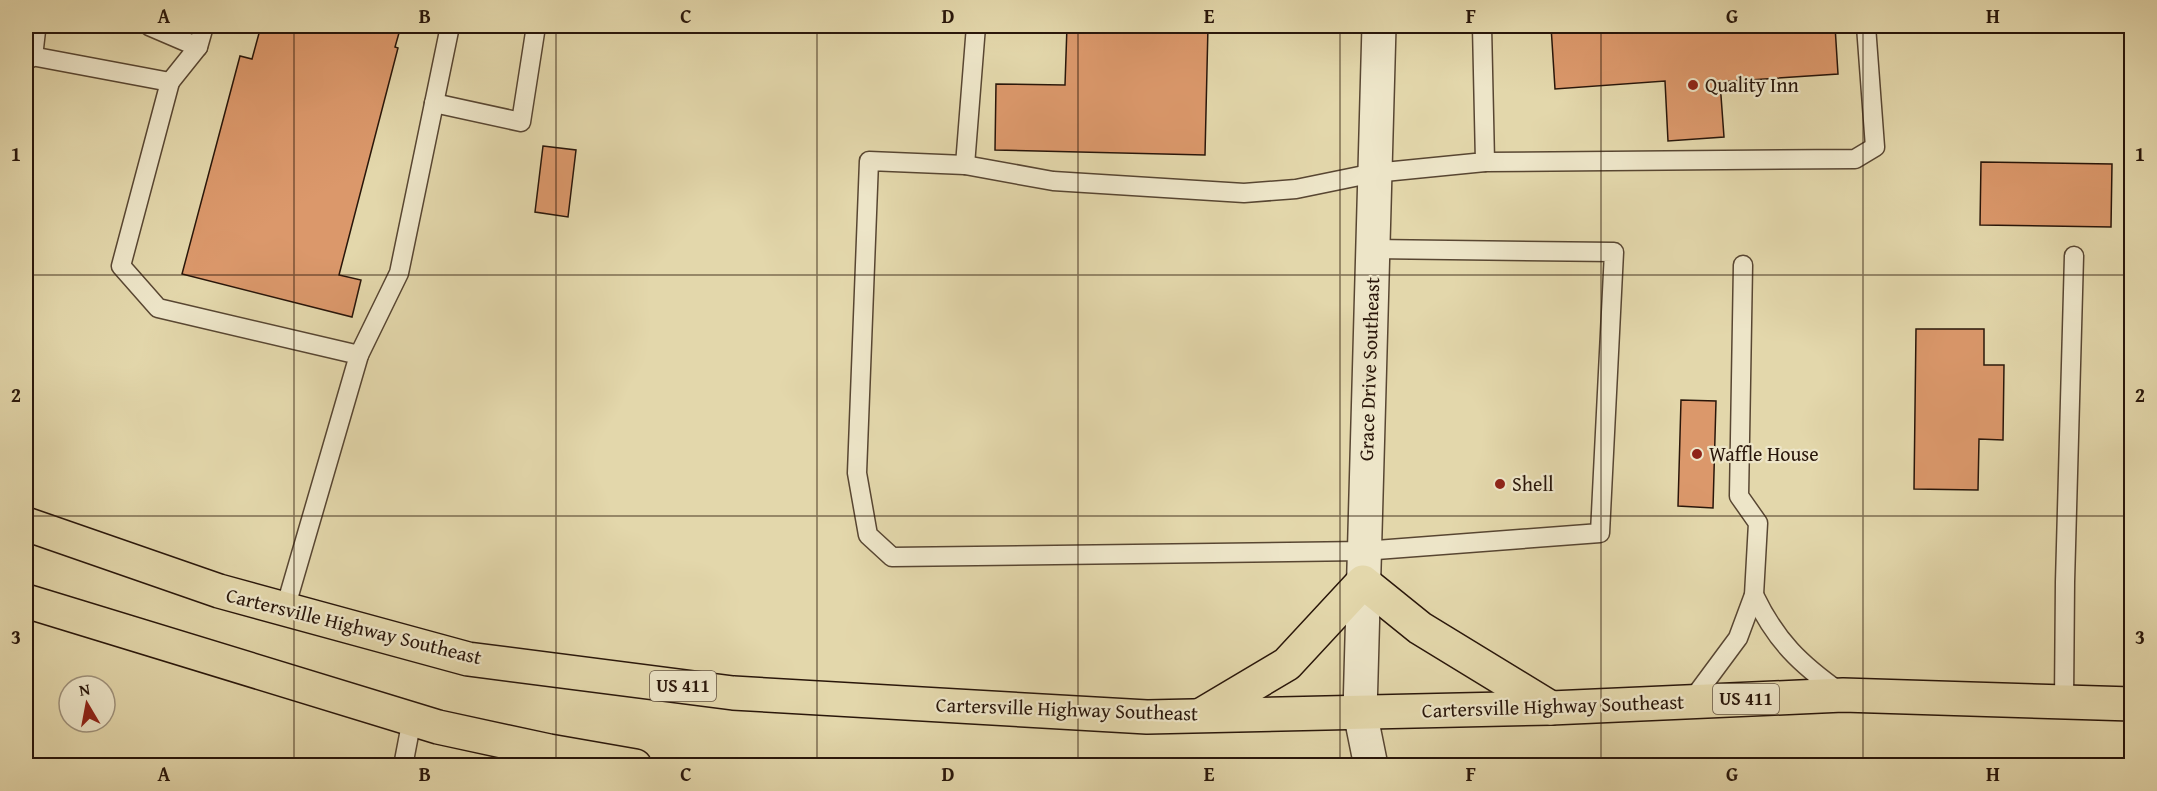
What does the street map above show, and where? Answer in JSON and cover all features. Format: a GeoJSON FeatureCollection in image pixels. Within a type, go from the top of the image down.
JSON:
{"type":"FeatureCollection","features":[{"type":"Feature","properties":{"kind":"highway","name":"Cartersville Highway Southeast"},"geometry":{"type":"LineString","coordinates":[[26,524],[219,591],[468,659],[733,693],[1147,717],[1551,708],[1844,695],[2132,704]]}},
{"type":"Feature","properties":{"kind":"highway"},"geometry":{"type":"LineString","coordinates":[[1202,715],[1287,664],[1363,566],[1420,628],[1551,708]]}},
{"type":"Feature","properties":{"kind":"highway"},"geometry":{"type":"LineString","coordinates":[[26,601],[411,719],[549,751],[635,765]]}},
{"type":"Feature","properties":{"kind":"street"},"geometry":{"type":"LineString","coordinates":[[26,54],[29,26]]}},
{"type":"Feature","properties":{"kind":"street","name":"Grace Drive Southeast"},"geometry":{"type":"LineString","coordinates":[[1371,765],[1360,712],[1379,26]]}},
{"type":"Feature","properties":{"kind":"lane"},"geometry":{"type":"LineString","coordinates":[[149,26],[198,47]]}},
{"type":"Feature","properties":{"kind":"lane"},"geometry":{"type":"LineString","coordinates":[[204,26],[198,47],[170,82],[121,266],[158,308],[359,356]]}},
{"type":"Feature","properties":{"kind":"lane"},"geometry":{"type":"LineString","coordinates":[[285,609],[359,356],[399,273],[450,26]]}},
{"type":"Feature","properties":{"kind":"lane"},"geometry":{"type":"LineString","coordinates":[[435,103],[521,122],[536,26]]}},
{"type":"Feature","properties":{"kind":"lane"},"geometry":{"type":"LineString","coordinates":[[965,165],[975,26]]}},
{"type":"Feature","properties":{"kind":"lane"},"geometry":{"type":"LineString","coordinates":[[1482,26],[1485,162]]}},
{"type":"Feature","properties":{"kind":"lane"},"geometry":{"type":"LineString","coordinates":[[1373,249],[1614,252],[1600,533],[1363,566],[892,557],[868,535],[857,473],[869,161],[965,165],[1053,181],[1244,193],[1296,189],[1374,173],[1485,162],[1855,159],[1875,147],[1866,26]]}},
{"type":"Feature","properties":{"kind":"lane"},"geometry":{"type":"LineString","coordinates":[[26,54],[170,82]]}},
{"type":"Feature","properties":{"kind":"lane"},"geometry":{"type":"LineString","coordinates":[[2064,701],[2064,582],[2074,256]]}},
{"type":"Feature","properties":{"kind":"lane"},"geometry":{"type":"LineString","coordinates":[[1687,702],[1698,692],[1738,638],[1754,595],[1758,523],[1739,496],[1743,265]]}},
{"type":"Feature","properties":{"kind":"lane"},"geometry":{"type":"LineString","coordinates":[[1754,595],[1767,623],[1786,648],[1809,671],[1844,695]]}},
{"type":"Feature","properties":{"kind":"lane"},"geometry":{"type":"LineString","coordinates":[[403,765],[411,719]]}},
{"type":"Feature","properties":{"kind":"building"},"geometry":{"type":"Polygon","coordinates":[[[261,26],[361,26],[372,28],[373,26],[401,26],[395,47],[398,48],[339,275],[361,280],[352,317],[182,274],[240,56],[252,59],[261,26]]]}},
{"type":"Feature","properties":{"kind":"building"},"geometry":{"type":"Polygon","coordinates":[[[1067,26],[1208,26],[1205,155],[995,150],[996,84],[1065,85],[1067,26]]]}},
{"type":"Feature","properties":{"kind":"building","name":"Quality Inn"},"geometry":{"type":"Polygon","coordinates":[[[1551,26],[1835,26],[1838,74],[1720,82],[1724,137],[1668,141],[1665,81],[1555,89],[1551,26]]]}},
{"type":"Feature","properties":{"kind":"building"},"geometry":{"type":"Polygon","coordinates":[[[543,146],[576,150],[568,217],[535,212],[543,146]]]}},
{"type":"Feature","properties":{"kind":"building"},"geometry":{"type":"Polygon","coordinates":[[[1981,162],[2112,164],[2111,227],[1980,225],[1981,162]]]}},
{"type":"Feature","properties":{"kind":"building"},"geometry":{"type":"Polygon","coordinates":[[[1916,329],[1984,329],[1984,365],[2004,365],[2003,440],[1979,439],[1978,490],[1914,489],[1916,329]]]}},
{"type":"Feature","properties":{"kind":"building","name":"Waffle House"},"geometry":{"type":"Polygon","coordinates":[[[1681,400],[1716,401],[1713,508],[1678,506],[1681,400]]]}},
{"type":"Feature","properties":{"kind":"place","name":"Quality Inn"},"geometry":{"type":"Point","coordinates":[1693,85]}},
{"type":"Feature","properties":{"kind":"place","name":"Waffle House"},"geometry":{"type":"Point","coordinates":[1697,454]}},
{"type":"Feature","properties":{"kind":"place","name":"Shell"},"geometry":{"type":"Point","coordinates":[1500,484]}}]}
